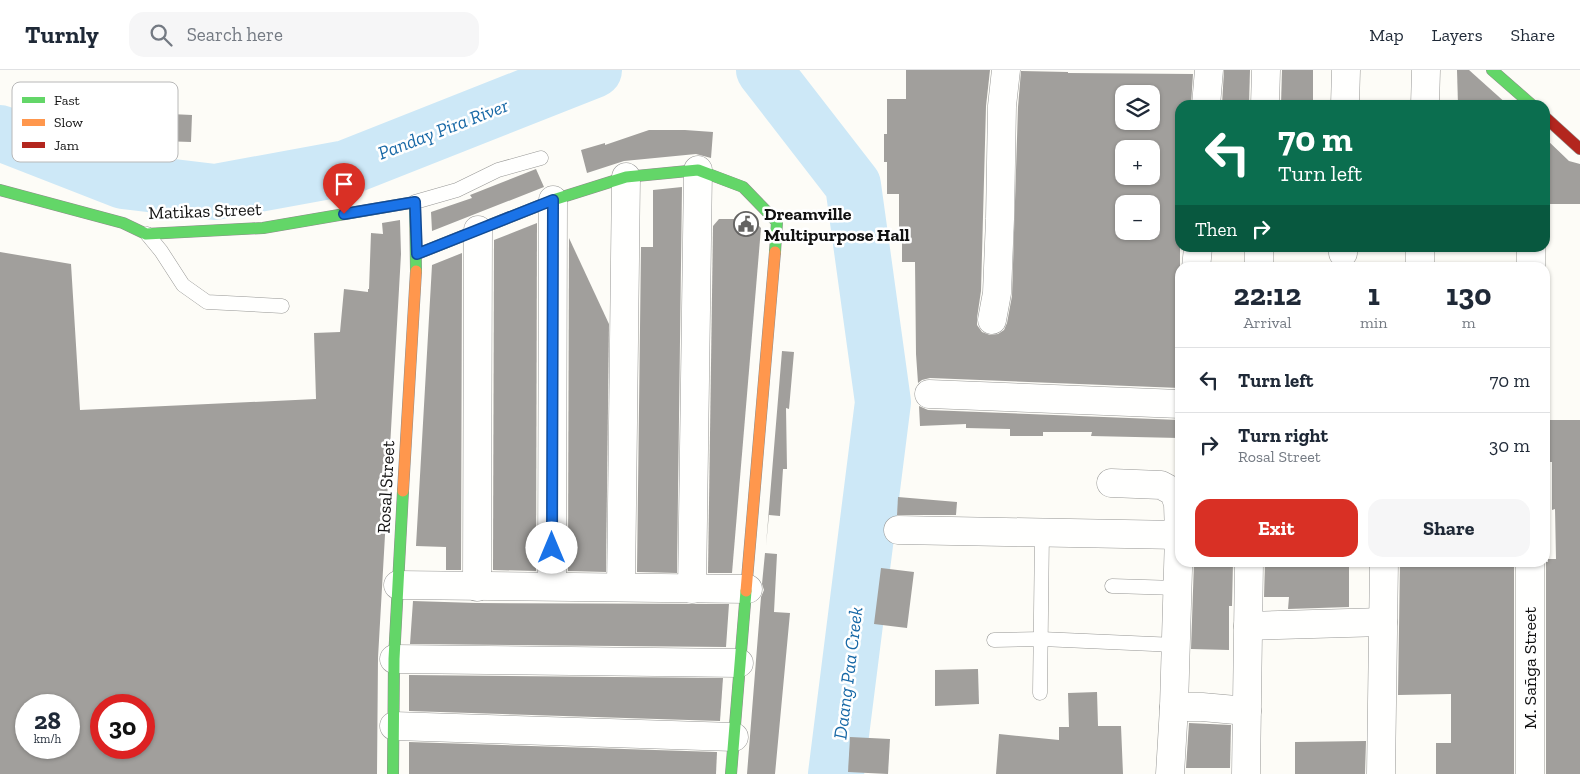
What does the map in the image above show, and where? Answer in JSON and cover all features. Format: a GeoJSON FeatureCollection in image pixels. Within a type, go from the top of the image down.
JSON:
{"type":"FeatureCollection","features":[{"type":"Feature","properties":{"kind":"street"},"geometry":{"type":"LineString","coordinates":[[992,320],[997,293],[1002,106],[1006,70]]}},
{"type":"Feature","properties":{"kind":"street"},"geometry":{"type":"LineString","coordinates":[[1206,100],[1208,70]]}},
{"type":"Feature","properties":{"kind":"street"},"geometry":{"type":"LineString","coordinates":[[1265,100],[1266,70]]}},
{"type":"Feature","properties":{"kind":"street"},"geometry":{"type":"LineString","coordinates":[[1345,100],[1346,70]]}},
{"type":"Feature","properties":{"kind":"street"},"geometry":{"type":"LineString","coordinates":[[1425,100],[1426,70]]}},
{"type":"Feature","properties":{"kind":"street"},"geometry":{"type":"LineString","coordinates":[[1492,70],[1526,100]]}},
{"type":"Feature","properties":{"kind":"street"},"geometry":{"type":"LineString","coordinates":[[1550,122],[1580,149]]}},
{"type":"Feature","properties":{"kind":"street"},"geometry":{"type":"LineString","coordinates":[[692,589],[698,170]]}},
{"type":"Feature","properties":{"kind":"street"},"geometry":{"type":"LineString","coordinates":[[417,254],[553,200],[626,177],[698,170],[743,187],[777,222],[748,589],[739,663],[731,774]]}},
{"type":"Feature","properties":{"kind":"street"},"geometry":{"type":"LineString","coordinates":[[621,587],[626,177]]}},
{"type":"Feature","properties":{"kind":"street","name":"Matikas Street"},"geometry":{"type":"LineString","coordinates":[[0,190],[123,224],[146,234],[263,228],[415,202]]}},
{"type":"Feature","properties":{"kind":"street"},"geometry":{"type":"LineString","coordinates":[[552,586],[553,200]]}},
{"type":"Feature","properties":{"kind":"street","name":"Rosal Street"},"geometry":{"type":"LineString","coordinates":[[393,774],[394,659],[417,254],[415,202]]}},
{"type":"Feature","properties":{"kind":"street"},"geometry":{"type":"LineString","coordinates":[[477,587],[478,230]]}},
{"type":"Feature","properties":{"kind":"street"},"geometry":{"type":"LineString","coordinates":[[929,394],[1175,404]]}},
{"type":"Feature","properties":{"kind":"street"},"geometry":{"type":"LineString","coordinates":[[1110,483],[1161,485],[1174,492],[1175,495]]}},
{"type":"Feature","properties":{"kind":"street"},"geometry":{"type":"LineString","coordinates":[[898,530],[1175,535]]}},
{"type":"Feature","properties":{"kind":"street"},"geometry":{"type":"LineString","coordinates":[[1170,774],[1178,567]]}},
{"type":"Feature","properties":{"kind":"street"},"geometry":{"type":"LineString","coordinates":[[1246,774],[1249,567]]}},
{"type":"Feature","properties":{"kind":"street"},"geometry":{"type":"LineString","coordinates":[[1381,774],[1384,567]]}},
{"type":"Feature","properties":{"kind":"street","name":"M. Sañga Street"},"geometry":{"type":"LineString","coordinates":[[1530,567],[1530,774]]}},
{"type":"Feature","properties":{"kind":"street"},"geometry":{"type":"LineString","coordinates":[[398,585],[748,589]]}},
{"type":"Feature","properties":{"kind":"street"},"geometry":{"type":"LineString","coordinates":[[1248,626],[1383,622]]}},
{"type":"Feature","properties":{"kind":"street"},"geometry":{"type":"LineString","coordinates":[[394,659],[739,663]]}},
{"type":"Feature","properties":{"kind":"street"},"geometry":{"type":"LineString","coordinates":[[1174,707],[1202,707],[1247,711]]}},
{"type":"Feature","properties":{"kind":"street"},"geometry":{"type":"LineString","coordinates":[[394,726],[734,737]]}},
{"type":"Feature","properties":{"kind":"lane"},"geometry":{"type":"LineString","coordinates":[[415,202],[456,190],[498,170],[541,158]]}},
{"type":"Feature","properties":{"kind":"lane"},"geometry":{"type":"LineString","coordinates":[[146,234],[161,251],[183,285],[207,302],[282,306]]}},
{"type":"Feature","properties":{"kind":"lane"},"geometry":{"type":"LineString","coordinates":[[1040,693],[1042,533]]}},
{"type":"Feature","properties":{"kind":"lane"},"geometry":{"type":"LineString","coordinates":[[1112,586],[1177,588]]}},
{"type":"Feature","properties":{"kind":"lane"},"geometry":{"type":"LineString","coordinates":[[994,640],[1041,639],[1176,645]]}},
{"type":"Feature","properties":{"kind":"building"},"geometry":{"type":"Polygon","coordinates":[[[906,70],[990,70],[986,106],[981,291],[977,325],[982,332],[990,335],[998,334],[1004,330],[1007,323],[1012,296],[1018,107],[1021,71],[1193,74],[1191,100],[1175,100],[1175,252],[1180,252],[1180,262],[1175,262],[1175,388],[930,378],[918,383],[915,262],[902,262],[899,194],[887,194],[887,162],[884,162],[884,134],[887,134],[887,99],[906,99],[906,70]]]}},
{"type":"Feature","properties":{"kind":"building"},"geometry":{"type":"Polygon","coordinates":[[[1224,70],[1250,70],[1249,100],[1222,100],[1224,70]]]}},
{"type":"Feature","properties":{"kind":"building"},"geometry":{"type":"Polygon","coordinates":[[[1282,70],[1313,70],[1313,100],[1281,100],[1282,70]]]}},
{"type":"Feature","properties":{"kind":"building"},"geometry":{"type":"Polygon","coordinates":[[[1457,70],[1469,70],[1502,100],[1458,100],[1457,70]]]}},
{"type":"Feature","properties":{"kind":"building"},"geometry":{"type":"Polygon","coordinates":[[[178,114],[192,115],[191,142],[178,142],[178,114]]]}},
{"type":"Feature","properties":{"kind":"building"},"geometry":{"type":"Polygon","coordinates":[[[649,130],[713,132],[711,158],[696,154],[624,161],[587,173],[581,150],[605,143],[605,145],[649,130]]]}},
{"type":"Feature","properties":{"kind":"building"},"geometry":{"type":"Polygon","coordinates":[[[1550,143],[1569,161],[1580,164],[1580,204],[1550,204],[1550,143]]]}},
{"type":"Feature","properties":{"kind":"building"},"geometry":{"type":"Polygon","coordinates":[[[536,169],[544,187],[432,231],[431,212],[472,198],[470,195],[536,169]]]}},
{"type":"Feature","properties":{"kind":"building"},"geometry":{"type":"Polygon","coordinates":[[[682,187],[677,573],[637,572],[641,247],[653,247],[653,190],[682,187]]]}},
{"type":"Feature","properties":{"kind":"building"},"geometry":{"type":"Polygon","coordinates":[[[719,219],[752,219],[761,228],[732,573],[708,573],[713,226],[719,219]]]}},
{"type":"Feature","properties":{"kind":"building"},"geometry":{"type":"Polygon","coordinates":[[[400,220],[401,254],[378,658],[377,774],[0,774],[0,252],[71,264],[80,410],[316,399],[314,333],[340,332],[344,289],[368,292],[371,233],[383,234],[382,223],[400,220]]]}},
{"type":"Feature","properties":{"kind":"building"},"geometry":{"type":"Polygon","coordinates":[[[537,223],[536,571],[493,570],[494,240],[537,223]]]}},
{"type":"Feature","properties":{"kind":"building"},"geometry":{"type":"Polygon","coordinates":[[[569,238],[609,324],[606,572],[568,571],[569,238]]]}},
{"type":"Feature","properties":{"kind":"building"},"geometry":{"type":"Polygon","coordinates":[[[462,253],[461,570],[446,570],[446,547],[416,546],[432,265],[462,253]]]}},
{"type":"Feature","properties":{"kind":"building"},"geometry":{"type":"Polygon","coordinates":[[[782,351],[794,352],[789,409],[786,408],[787,469],[783,469],[780,516],[769,515],[766,545],[782,351]]]}},
{"type":"Feature","properties":{"kind":"building"},"geometry":{"type":"Polygon","coordinates":[[[919,406],[928,410],[1175,420],[1175,438],[1091,436],[1092,432],[1043,432],[1043,436],[1010,436],[1010,429],[966,428],[966,424],[920,426],[919,406]]]}},
{"type":"Feature","properties":{"kind":"building"},"geometry":{"type":"Polygon","coordinates":[[[1550,420],[1580,420],[1580,774],[1546,774],[1546,567],[1550,567],[1550,559],[1556,559],[1555,509],[1552,510],[1552,462],[1550,462],[1550,420]]]}},
{"type":"Feature","properties":{"kind":"building"},"geometry":{"type":"Polygon","coordinates":[[[898,497],[957,502],[956,515],[897,515],[898,497]]]}},
{"type":"Feature","properties":{"kind":"building"},"geometry":{"type":"Polygon","coordinates":[[[765,553],[777,554],[774,612],[790,613],[775,774],[747,774],[761,597],[764,590],[762,584],[765,553]]]}},
{"type":"Feature","properties":{"kind":"building"},"geometry":{"type":"Polygon","coordinates":[[[1194,567],[1233,567],[1232,606],[1229,606],[1229,650],[1191,649],[1194,567]]]}},
{"type":"Feature","properties":{"kind":"building"},"geometry":{"type":"Polygon","coordinates":[[[1265,567],[1349,567],[1349,607],[1288,609],[1289,597],[1264,597],[1265,567]]]}},
{"type":"Feature","properties":{"kind":"building"},"geometry":{"type":"Polygon","coordinates":[[[1400,567],[1514,567],[1514,774],[1436,774],[1436,743],[1451,743],[1451,694],[1398,695],[1400,567]]]}},
{"type":"Feature","properties":{"kind":"building"},"geometry":{"type":"Polygon","coordinates":[[[881,568],[914,572],[907,628],[874,624],[881,568]]]}},
{"type":"Feature","properties":{"kind":"building"},"geometry":{"type":"Polygon","coordinates":[[[413,601],[729,604],[726,647],[410,644],[413,601]]]}},
{"type":"Feature","properties":{"kind":"building"},"geometry":{"type":"Polygon","coordinates":[[[978,669],[979,704],[935,706],[935,670],[978,669]]]}},
{"type":"Feature","properties":{"kind":"building"},"geometry":{"type":"Polygon","coordinates":[[[409,675],[723,678],[720,721],[409,711],[409,675]]]}},
{"type":"Feature","properties":{"kind":"building"},"geometry":{"type":"Polygon","coordinates":[[[1097,692],[1098,726],[1121,726],[1123,774],[996,774],[999,734],[1059,740],[1059,727],[1069,727],[1068,693],[1097,692]]]}},
{"type":"Feature","properties":{"kind":"building"},"geometry":{"type":"Polygon","coordinates":[[[1189,723],[1231,725],[1230,768],[1186,768],[1189,723]]]}},
{"type":"Feature","properties":{"kind":"building"},"geometry":{"type":"Polygon","coordinates":[[[850,737],[890,739],[888,774],[848,772],[850,737]]]}},
{"type":"Feature","properties":{"kind":"building"},"geometry":{"type":"Polygon","coordinates":[[[1366,741],[1365,774],[1295,774],[1295,742],[1366,741]]]}},
{"type":"Feature","properties":{"kind":"building"},"geometry":{"type":"Polygon","coordinates":[[[409,742],[717,752],[716,774],[409,774],[409,742]]]}},
{"type":"Feature","properties":{"kind":"waterway","name":"Panday Pira River"},"geometry":{"type":"LineString","coordinates":[[74,162],[123,181],[215,192],[346,168],[594,70]]}},
{"type":"Feature","properties":{"kind":"waterway","name":"Daang Paa Creek"},"geometry":{"type":"LineString","coordinates":[[764,70],[853,185],[883,402],[836,774]]}},
{"type":"Feature","properties":{"kind":"waterway","name":"Panday Pira River"},"geometry":{"type":"LineString","coordinates":[[0,133],[12,138]]}},
{"type":"Feature","properties":{"kind":"traffic: fast"},"geometry":{"type":"LineString","coordinates":[[1492,70],[1526,100]]}},
{"type":"Feature","properties":{"kind":"traffic: fast"},"geometry":{"type":"LineString","coordinates":[[417,254],[553,200],[626,177],[698,170],[743,187],[777,222],[775,252]]}},
{"type":"Feature","properties":{"kind":"traffic: fast"},"geometry":{"type":"LineString","coordinates":[[0,190],[123,223],[146,234],[263,228],[415,202],[416,271]]}},
{"type":"Feature","properties":{"kind":"traffic: fast"},"geometry":{"type":"LineString","coordinates":[[393,774],[394,659],[403,491]]}},
{"type":"Feature","properties":{"kind":"traffic: fast"},"geometry":{"type":"LineString","coordinates":[[731,774],[746,591]]}},
{"type":"Feature","properties":{"kind":"traffic: slow"},"geometry":{"type":"LineString","coordinates":[[746,591],[775,252]]}},
{"type":"Feature","properties":{"kind":"traffic: slow"},"geometry":{"type":"LineString","coordinates":[[403,491],[416,271]]}},
{"type":"Feature","properties":{"kind":"traffic: jam"},"geometry":{"type":"LineString","coordinates":[[1550,122],[1580,149]]}},
{"type":"Feature","properties":{"kind":"place","name":"Dreamville Multipurpose Hall"},"geometry":{"type":"Point","coordinates":[746,224]}},
{"type":"Feature","properties":{"kind":"route"},"geometry":{"type":"LineString","coordinates":[[344,214],[415,202],[417,254],[553,200],[552,548]]}}]}
